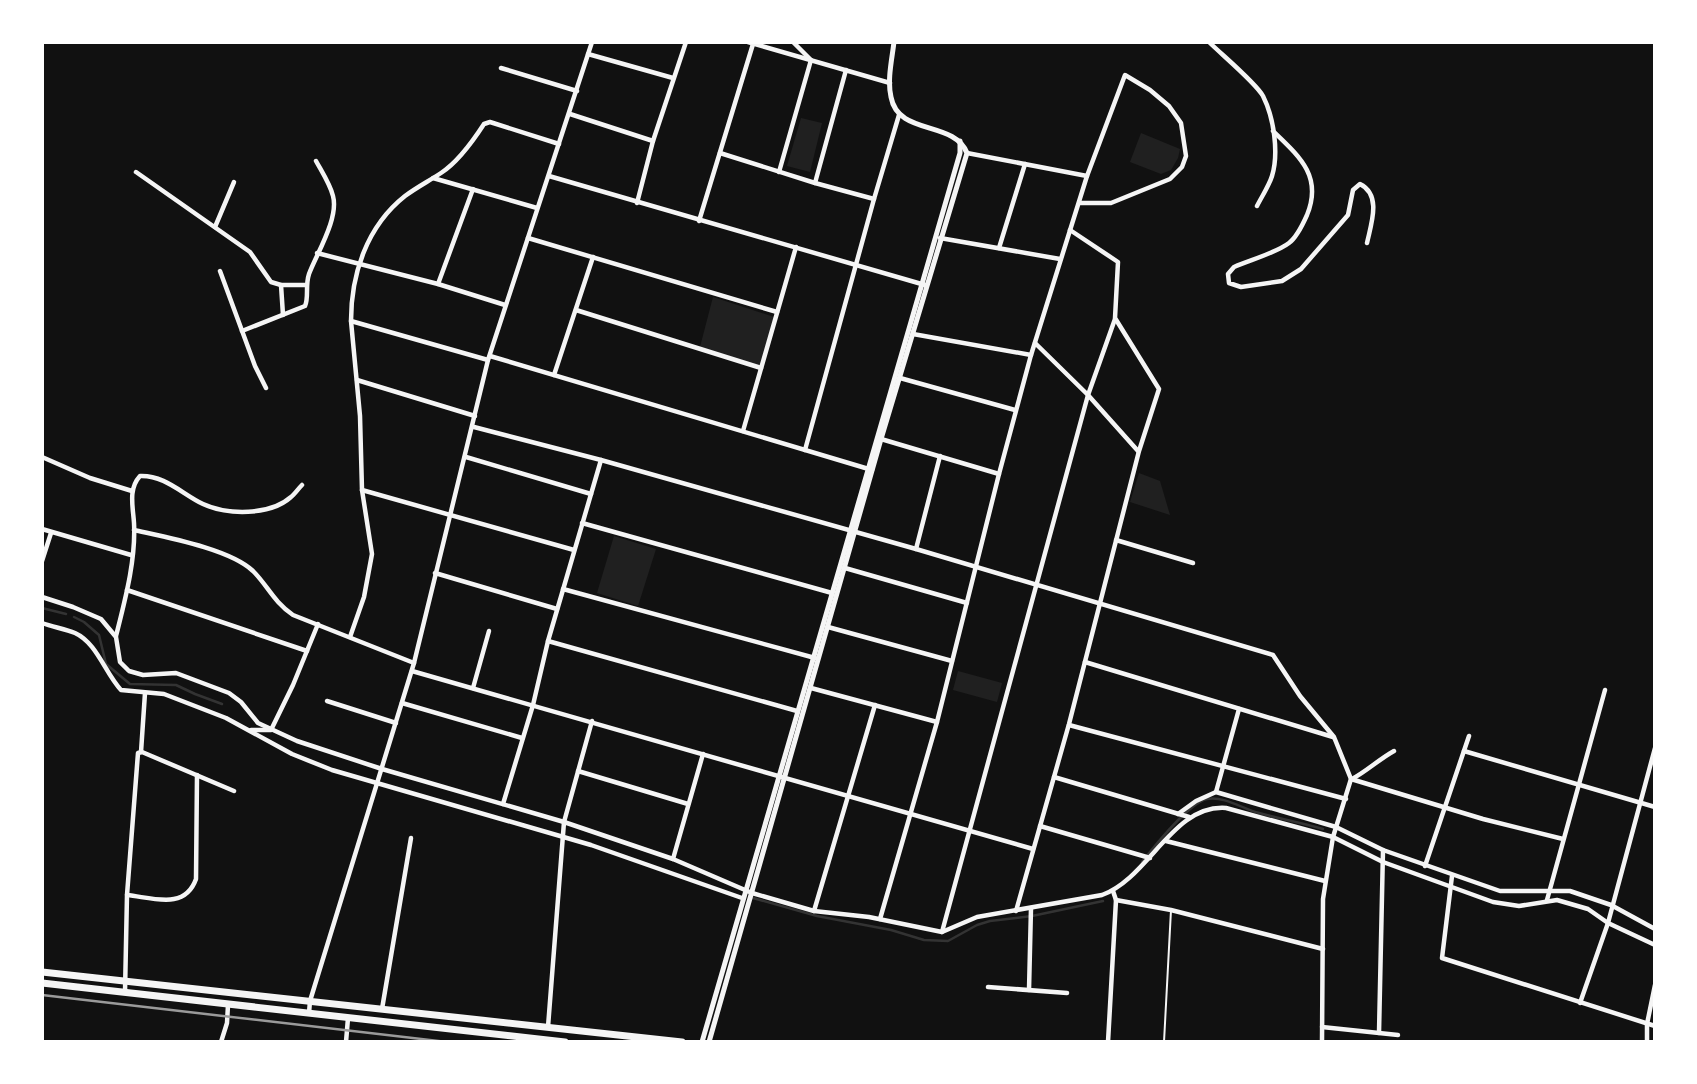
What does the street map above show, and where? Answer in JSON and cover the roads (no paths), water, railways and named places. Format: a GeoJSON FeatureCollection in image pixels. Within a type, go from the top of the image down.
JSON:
{"type":"FeatureCollection","features":[{"type":"Feature","properties":{"kind":"highway"},"geometry":{"type":"LineString","coordinates":[[42,971],[682,1042]]}},
{"type":"Feature","properties":{"kind":"highway"},"geometry":{"type":"LineString","coordinates":[[42,983],[565,1042]]}},
{"type":"Feature","properties":{"kind":"street"},"geometry":{"type":"LineString","coordinates":[[309,1013],[310,1001],[412,671],[489,358],[592,42]]}},
{"type":"Feature","properties":{"kind":"street"},"geometry":{"type":"LineString","coordinates":[[637,203],[653,141],[686,42]]}},
{"type":"Feature","properties":{"kind":"street"},"geometry":{"type":"LineString","coordinates":[[793,42],[811,60]]}},
{"type":"Feature","properties":{"kind":"street"},"geometry":{"type":"LineString","coordinates":[[894,42],[890,97],[900,114],[918,125],[960,141],[967,153],[1087,176]]}},
{"type":"Feature","properties":{"kind":"street"},"geometry":{"type":"LineString","coordinates":[[1209,42],[1262,95],[1273,131],[1275,156],[1272,177],[1257,206]]}},
{"type":"Feature","properties":{"kind":"street"},"geometry":{"type":"LineString","coordinates":[[699,221],[750,43],[890,83]]}},
{"type":"Feature","properties":{"kind":"street"},"geometry":{"type":"LineString","coordinates":[[588,54],[673,78]]}},
{"type":"Feature","properties":{"kind":"street"},"geometry":{"type":"LineString","coordinates":[[779,172],[811,60]]}},
{"type":"Feature","properties":{"kind":"street"},"geometry":{"type":"LineString","coordinates":[[501,68],[577,91]]}},
{"type":"Feature","properties":{"kind":"street"},"geometry":{"type":"LineString","coordinates":[[815,183],[846,70]]}},
{"type":"Feature","properties":{"kind":"street"},"geometry":{"type":"LineString","coordinates":[[880,919],[937,722],[1015,410],[1087,176],[1125,75],[1150,90],[1169,106],[1181,123],[1186,156],[1182,167],[1170,179],[1111,203],[1079,203]]}},
{"type":"Feature","properties":{"kind":"street"},"geometry":{"type":"LineString","coordinates":[[569,114],[653,141]]}},
{"type":"Feature","properties":{"kind":"street"},"geometry":{"type":"LineString","coordinates":[[804,450],[900,114]]}},
{"type":"Feature","properties":{"kind":"street"},"geometry":{"type":"LineString","coordinates":[[350,637],[364,597],[372,554],[362,489],[351,320],[351,305],[359,264],[373,234],[392,208],[452,164],[484,124],[491,122],[559,144]]}},
{"type":"Feature","properties":{"kind":"street"},"geometry":{"type":"LineString","coordinates":[[1273,131],[1306,164],[1311,178],[1309,211],[1290,243],[1234,267],[1228,274],[1229,283],[1241,287],[1282,281],[1301,269],[1348,215],[1353,190],[1360,184],[1368,188],[1373,197],[1373,216],[1367,243]]}},
{"type":"Feature","properties":{"kind":"street"},"geometry":{"type":"LineString","coordinates":[[709,1042],[752,893],[797,711],[828,627],[870,469],[938,237],[960,153],[960,141]]}},
{"type":"Feature","properties":{"kind":"street"},"geometry":{"type":"LineString","coordinates":[[720,153],[815,183],[874,198]]}},
{"type":"Feature","properties":{"kind":"street"},"geometry":{"type":"LineString","coordinates":[[938,237],[967,153]]}},
{"type":"Feature","properties":{"kind":"street"},"geometry":{"type":"LineString","coordinates":[[242,331],[305,306],[306,285],[334,209],[333,196],[316,161]]}},
{"type":"Feature","properties":{"kind":"street"},"geometry":{"type":"LineString","coordinates":[[999,248],[1025,164]]}},
{"type":"Feature","properties":{"kind":"street"},"geometry":{"type":"LineString","coordinates":[[135,172],[250,252],[271,282],[281,285],[306,285]]}},
{"type":"Feature","properties":{"kind":"street"},"geometry":{"type":"LineString","coordinates":[[549,176],[924,285]]}},
{"type":"Feature","properties":{"kind":"street"},"geometry":{"type":"LineString","coordinates":[[433,177],[537,208]]}},
{"type":"Feature","properties":{"kind":"street"},"geometry":{"type":"LineString","coordinates":[[215,227],[234,182]]}},
{"type":"Feature","properties":{"kind":"street"},"geometry":{"type":"LineString","coordinates":[[438,284],[473,189]]}},
{"type":"Feature","properties":{"kind":"street"},"geometry":{"type":"LineString","coordinates":[[942,932],[1088,395],[1115,318],[1118,262],[1070,230]]}},
{"type":"Feature","properties":{"kind":"street"},"geometry":{"type":"LineString","coordinates":[[938,237],[1060,259]]}},
{"type":"Feature","properties":{"kind":"street"},"geometry":{"type":"LineString","coordinates":[[528,238],[777,313]]}},
{"type":"Feature","properties":{"kind":"street"},"geometry":{"type":"LineString","coordinates":[[743,431],[796,247]]}},
{"type":"Feature","properties":{"kind":"street"},"geometry":{"type":"LineString","coordinates":[[317,253],[438,284],[505,305]]}},
{"type":"Feature","properties":{"kind":"street"},"geometry":{"type":"LineString","coordinates":[[554,375],[593,257]]}},
{"type":"Feature","properties":{"kind":"street"},"geometry":{"type":"LineString","coordinates":[[220,271],[255,366],[267,388]]}},
{"type":"Feature","properties":{"kind":"street"},"geometry":{"type":"LineString","coordinates":[[281,285],[283,316]]}},
{"type":"Feature","properties":{"kind":"street"},"geometry":{"type":"LineString","coordinates":[[870,469],[913,334],[924,285]]}},
{"type":"Feature","properties":{"kind":"street"},"geometry":{"type":"LineString","coordinates":[[576,310],[761,368]]}},
{"type":"Feature","properties":{"kind":"street"},"geometry":{"type":"LineString","coordinates":[[1016,911],[1069,725],[1139,452],[1159,389],[1115,318]]}},
{"type":"Feature","properties":{"kind":"street"},"geometry":{"type":"LineString","coordinates":[[351,320],[554,375],[870,469]]}},
{"type":"Feature","properties":{"kind":"street"},"geometry":{"type":"LineString","coordinates":[[913,334],[1031,355]]}},
{"type":"Feature","properties":{"kind":"street"},"geometry":{"type":"LineString","coordinates":[[1035,343],[1088,395],[1139,452]]}},
{"type":"Feature","properties":{"kind":"street"},"geometry":{"type":"LineString","coordinates":[[900,378],[1015,410]]}},
{"type":"Feature","properties":{"kind":"street"},"geometry":{"type":"LineString","coordinates":[[357,380],[475,416]]}},
{"type":"Feature","properties":{"kind":"street"},"geometry":{"type":"LineString","coordinates":[[474,427],[853,531],[1273,654],[1300,696],[1334,737],[1351,779],[1333,837],[1325,881],[1322,1042]]}},
{"type":"Feature","properties":{"kind":"street"},"geometry":{"type":"LineString","coordinates":[[881,439],[999,474]]}},
{"type":"Feature","properties":{"kind":"street"},"geometry":{"type":"LineString","coordinates":[[916,549],[940,456]]}},
{"type":"Feature","properties":{"kind":"street"},"geometry":{"type":"LineString","coordinates":[[42,457],[89,478],[132,491]]}},
{"type":"Feature","properties":{"kind":"street"},"geometry":{"type":"LineString","coordinates":[[466,457],[591,494]]}},
{"type":"Feature","properties":{"kind":"street"},"geometry":{"type":"LineString","coordinates":[[503,804],[601,460]]}},
{"type":"Feature","properties":{"kind":"street"},"geometry":{"type":"LineString","coordinates":[[302,485],[291,498],[277,505],[254,511],[234,511],[204,504],[173,484],[139,476],[132,491],[134,530],[127,590],[116,636],[120,662],[129,671],[142,675],[176,674],[229,693],[241,702],[258,723],[297,741],[382,769],[564,822],[673,859],[746,888],[752,893],[814,911],[880,919],[942,932],[977,917],[1113,891],[1190,817],[1211,807],[1226,808],[1333,837],[1383,862],[1493,902],[1519,906],[1557,900],[1588,909],[1608,923],[1655,944]]}},
{"type":"Feature","properties":{"kind":"street"},"geometry":{"type":"LineString","coordinates":[[362,489],[574,550]]}},
{"type":"Feature","properties":{"kind":"street"},"geometry":{"type":"LineString","coordinates":[[582,523],[832,593]]}},
{"type":"Feature","properties":{"kind":"street"},"geometry":{"type":"LineString","coordinates":[[42,529],[131,555]]}},
{"type":"Feature","properties":{"kind":"street"},"geometry":{"type":"LineString","coordinates":[[134,530],[176,540],[244,564],[254,572],[281,607],[293,615],[414,663]]}},
{"type":"Feature","properties":{"kind":"street"},"geometry":{"type":"LineString","coordinates":[[702,1042],[742,898],[811,688],[832,593],[853,531]]}},
{"type":"Feature","properties":{"kind":"street"},"geometry":{"type":"LineString","coordinates":[[42,561],[51,533]]}},
{"type":"Feature","properties":{"kind":"street"},"geometry":{"type":"LineString","coordinates":[[1116,540],[1193,563]]}},
{"type":"Feature","properties":{"kind":"street"},"geometry":{"type":"LineString","coordinates":[[845,568],[967,603]]}},
{"type":"Feature","properties":{"kind":"street"},"geometry":{"type":"LineString","coordinates":[[435,573],[558,609]]}},
{"type":"Feature","properties":{"kind":"street"},"geometry":{"type":"LineString","coordinates":[[563,589],[816,659]]}},
{"type":"Feature","properties":{"kind":"street"},"geometry":{"type":"LineString","coordinates":[[127,590],[307,652]]}},
{"type":"Feature","properties":{"kind":"street"},"geometry":{"type":"LineString","coordinates":[[42,597],[101,619],[116,636]]}},
{"type":"Feature","properties":{"kind":"street"},"geometry":{"type":"LineString","coordinates":[[42,623],[77,634],[93,649],[121,690],[164,694],[226,718],[292,754],[332,771],[591,845],[742,898]]}},
{"type":"Feature","properties":{"kind":"street"},"geometry":{"type":"LineString","coordinates":[[271,730],[293,685],[317,624]]}},
{"type":"Feature","properties":{"kind":"street"},"geometry":{"type":"LineString","coordinates":[[828,627],[952,661]]}},
{"type":"Feature","properties":{"kind":"street"},"geometry":{"type":"LineString","coordinates":[[473,688],[489,631]]}},
{"type":"Feature","properties":{"kind":"street"},"geometry":{"type":"LineString","coordinates":[[548,641],[797,711]]}},
{"type":"Feature","properties":{"kind":"street"},"geometry":{"type":"LineString","coordinates":[[1085,662],[1334,737]]}},
{"type":"Feature","properties":{"kind":"street"},"geometry":{"type":"LineString","coordinates":[[412,671],[1034,849]]}},
{"type":"Feature","properties":{"kind":"street"},"geometry":{"type":"LineString","coordinates":[[811,688],[937,722]]}},
{"type":"Feature","properties":{"kind":"street"},"geometry":{"type":"LineString","coordinates":[[1547,900],[1605,690]]}},
{"type":"Feature","properties":{"kind":"street"},"geometry":{"type":"LineString","coordinates":[[125,992],[127,895],[137,755],[141,752],[145,693]]}},
{"type":"Feature","properties":{"kind":"street"},"geometry":{"type":"LineString","coordinates":[[327,701],[396,723]]}},
{"type":"Feature","properties":{"kind":"street"},"geometry":{"type":"LineString","coordinates":[[402,702],[522,738]]}},
{"type":"Feature","properties":{"kind":"street"},"geometry":{"type":"LineString","coordinates":[[814,911],[875,705]]}},
{"type":"Feature","properties":{"kind":"street"},"geometry":{"type":"LineString","coordinates":[[1216,792],[1239,709]]}},
{"type":"Feature","properties":{"kind":"street"},"geometry":{"type":"LineString","coordinates":[[548,1027],[564,822],[592,721]]}},
{"type":"Feature","properties":{"kind":"street"},"geometry":{"type":"LineString","coordinates":[[1069,725],[1346,799]]}},
{"type":"Feature","properties":{"kind":"street"},"geometry":{"type":"LineString","coordinates":[[247,730],[271,730]]}},
{"type":"Feature","properties":{"kind":"street"},"geometry":{"type":"LineString","coordinates":[[1425,866],[1469,736]]}},
{"type":"Feature","properties":{"kind":"street"},"geometry":{"type":"LineString","coordinates":[[1580,1003],[1608,923],[1655,748]]}},
{"type":"Feature","properties":{"kind":"street"},"geometry":{"type":"LineString","coordinates":[[1351,779],[1366,773],[1376,762],[1394,751]]}},
{"type":"Feature","properties":{"kind":"street"},"geometry":{"type":"LineString","coordinates":[[1464,751],[1655,807]]}},
{"type":"Feature","properties":{"kind":"street"},"geometry":{"type":"LineString","coordinates":[[141,752],[234,791]]}},
{"type":"Feature","properties":{"kind":"street"},"geometry":{"type":"LineString","coordinates":[[673,859],[703,754]]}},
{"type":"Feature","properties":{"kind":"street"},"geometry":{"type":"LineString","coordinates":[[578,771],[688,804]]}},
{"type":"Feature","properties":{"kind":"street"},"geometry":{"type":"LineString","coordinates":[[127,895],[172,900],[184,897],[192,891],[197,879],[197,775]]}},
{"type":"Feature","properties":{"kind":"street"},"geometry":{"type":"LineString","coordinates":[[1054,777],[1190,817]]}},
{"type":"Feature","properties":{"kind":"street"},"geometry":{"type":"LineString","coordinates":[[1351,779],[1483,819],[1563,839]]}},
{"type":"Feature","properties":{"kind":"street"},"geometry":{"type":"LineString","coordinates":[[1178,814],[1196,801],[1216,792],[1336,827],[1383,850],[1500,891],[1570,891],[1611,905],[1655,929]]}},
{"type":"Feature","properties":{"kind":"street"},"geometry":{"type":"LineString","coordinates":[[1040,825],[1150,858]]}},
{"type":"Feature","properties":{"kind":"street"},"geometry":{"type":"LineString","coordinates":[[382,1009],[411,838]]}},
{"type":"Feature","properties":{"kind":"street"},"geometry":{"type":"LineString","coordinates":[[1166,841],[1325,881]]}},
{"type":"Feature","properties":{"kind":"street"},"geometry":{"type":"LineString","coordinates":[[1380,1033],[1383,850]]}},
{"type":"Feature","properties":{"kind":"street"},"geometry":{"type":"LineString","coordinates":[[1452,876],[1442,958],[1655,1026]]}},
{"type":"Feature","properties":{"kind":"street"},"geometry":{"type":"LineString","coordinates":[[1108,1042],[1116,900],[1113,891]]}},
{"type":"Feature","properties":{"kind":"street"},"geometry":{"type":"LineString","coordinates":[[1116,900],[1171,910],[1323,949]]}},
{"type":"Feature","properties":{"kind":"street"},"geometry":{"type":"LineString","coordinates":[[1029,990],[1031,908]]}},
{"type":"Feature","properties":{"kind":"street"},"geometry":{"type":"LineString","coordinates":[[1647,1042],[1647,1024],[1655,985]]}},
{"type":"Feature","properties":{"kind":"street"},"geometry":{"type":"LineString","coordinates":[[988,987],[1067,993]]}},
{"type":"Feature","properties":{"kind":"street"},"geometry":{"type":"LineString","coordinates":[[221,1042],[227,1023],[228,1004]]}},
{"type":"Feature","properties":{"kind":"street"},"geometry":{"type":"LineString","coordinates":[[346,1042],[348,1018]]}},
{"type":"Feature","properties":{"kind":"street"},"geometry":{"type":"LineString","coordinates":[[1322,1027],[1398,1035]]}},
{"type":"Feature","properties":{"kind":"lane"},"geometry":{"type":"LineString","coordinates":[[1164,1042],[1171,910]]}},
{"type":"Feature","properties":{"kind":"waterway"},"geometry":{"type":"LineString","coordinates":[[42,608],[66,614]]}},
{"type":"Feature","properties":{"kind":"waterway"},"geometry":{"type":"LineString","coordinates":[[74,617],[99,635],[106,664],[130,684],[176,685],[222,704]]}},
{"type":"Feature","properties":{"kind":"waterway"},"geometry":{"type":"LineString","coordinates":[[1142,862],[1191,808],[1207,799],[1227,801],[1259,813],[1323,829]]}},
{"type":"Feature","properties":{"kind":"waterway"},"geometry":{"type":"LineString","coordinates":[[753,898],[817,916],[891,930],[924,940],[948,941],[990,921],[1032,916],[1103,901]]}},
{"type":"Feature","properties":{"kind":"railway"},"geometry":{"type":"LineString","coordinates":[[42,995],[447,1042]]}}]}
